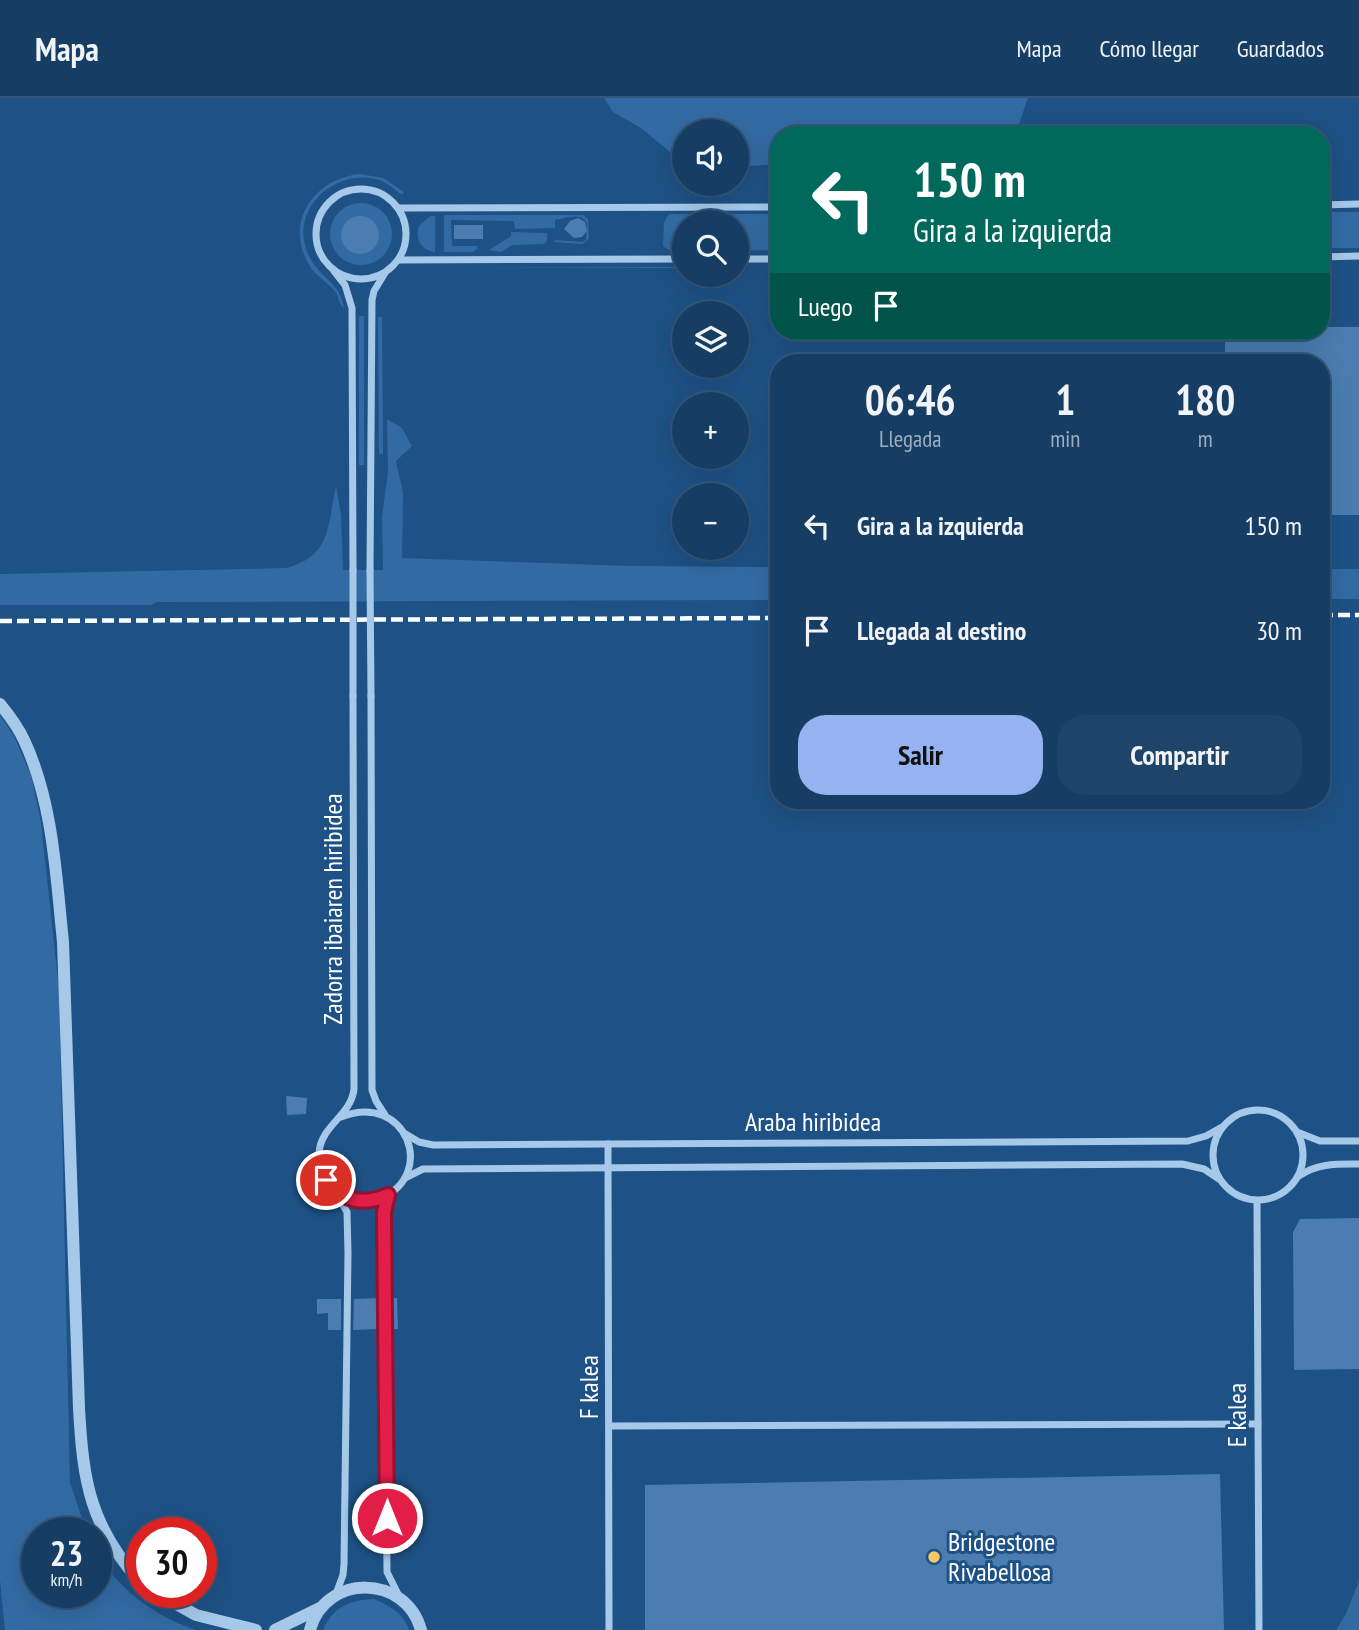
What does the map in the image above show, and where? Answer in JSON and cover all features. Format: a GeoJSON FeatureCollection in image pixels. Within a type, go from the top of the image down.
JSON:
{"type":"FeatureCollection","features":[{"type":"Feature","properties":{"kind":"street"},"geometry":{"type":"LineString","coordinates":[[368,189],[379,192],[398,208],[407,229],[404,250],[399,260],[385,273],[368,279],[350,279],[334,271],[323,259],[316,244],[316,228],[321,213],[331,200],[345,192],[368,189]]}},
{"type":"Feature","properties":{"kind":"street"},"geometry":{"type":"LineString","coordinates":[[1330,205],[1359,204]]}},
{"type":"Feature","properties":{"kind":"street"},"geometry":{"type":"LineString","coordinates":[[398,208],[770,207]]}},
{"type":"Feature","properties":{"kind":"street"},"geometry":{"type":"LineString","coordinates":[[1330,257],[1359,256]]}},
{"type":"Feature","properties":{"kind":"street"},"geometry":{"type":"LineString","coordinates":[[399,260],[672,259]]}},
{"type":"Feature","properties":{"kind":"street"},"geometry":{"type":"LineString","coordinates":[[749,259],[770,259]]}},
{"type":"Feature","properties":{"kind":"street","name":"Zadorra ibaiaren hiribidea"},"geometry":{"type":"LineString","coordinates":[[334,271],[345,285],[352,307],[354,1089],[349,1107],[341,1117]]}},
{"type":"Feature","properties":{"kind":"street","name":"Zadorra ibaiaren hiribidea"},"geometry":{"type":"LineString","coordinates":[[385,273],[374,291],[372,300],[370,570],[372,1090],[386,1116]]}},
{"type":"Feature","properties":{"kind":"street"},"geometry":{"type":"LineString","coordinates":[[0,704],[24,738],[34,763],[43,792],[57,882],[63,942],[79,1408],[86,1480],[94,1512],[106,1537],[126,1566]]}},
{"type":"Feature","properties":{"kind":"street"},"geometry":{"type":"LineString","coordinates":[[1298,1177],[1303,1149],[1297,1132],[1283,1117],[1269,1111],[1252,1110],[1234,1116],[1222,1127],[1213,1144],[1212,1160],[1219,1179],[1228,1190],[1257,1201],[1281,1194],[1310,1168],[1359,1164]]}},
{"type":"Feature","properties":{"kind":"street"},"geometry":{"type":"LineString","coordinates":[[335,1191],[361,1202],[375,1201],[388,1195],[405,1178],[410,1163],[409,1147],[404,1133],[386,1116],[371,1111],[355,1111],[341,1117],[330,1126],[322,1139],[319,1153],[320,1167],[326,1180],[347,1212],[344,1564],[336,1594]]}},
{"type":"Feature","properties":{"kind":"street","name":"Araba hiribidea"},"geometry":{"type":"LineString","coordinates":[[404,1133],[419,1142],[433,1144],[1188,1141],[1206,1136],[1222,1127]]}},
{"type":"Feature","properties":{"kind":"street"},"geometry":{"type":"LineString","coordinates":[[1297,1132],[1320,1140],[1359,1141]]}},
{"type":"Feature","properties":{"kind":"street","name":"F kalea"},"geometry":{"type":"LineString","coordinates":[[608,1144],[609,1630]]}},
{"type":"Feature","properties":{"kind":"street","name":"Araba hiribidea"},"geometry":{"type":"LineString","coordinates":[[405,1178],[423,1169],[1182,1164],[1204,1169],[1219,1179]]}},
{"type":"Feature","properties":{"kind":"street"},"geometry":{"type":"LineString","coordinates":[[388,1195],[384,1212],[387,1572],[399,1597]]}},
{"type":"Feature","properties":{"kind":"street","name":"E kalea"},"geometry":{"type":"LineString","coordinates":[[1257,1201],[1259,1630]]}},
{"type":"Feature","properties":{"kind":"street"},"geometry":{"type":"LineString","coordinates":[[610,1426],[1258,1424]]}},
{"type":"Feature","properties":{"kind":"street"},"geometry":{"type":"LineString","coordinates":[[275,1630],[320,1608],[336,1594],[351,1588],[368,1586],[384,1589],[399,1597],[412,1610],[421,1630]]}},
{"type":"Feature","properties":{"kind":"street"},"geometry":{"type":"LineString","coordinates":[[181,1608],[196,1615],[256,1630]]}},
{"type":"Feature","properties":{"kind":"street"},"geometry":{"type":"LineString","coordinates":[[310,1630],[320,1608]]}},
{"type":"Feature","properties":{"kind":"shaded area"},"geometry":{"type":"Polygon","coordinates":[[[604,98],[1028,98],[1018,126],[770,126],[770,165],[749,166],[749,119],[672,119],[672,153],[641,128],[613,112],[604,98]]]}},
{"type":"Feature","properties":{"kind":"shaded area"},"geometry":{"type":"Polygon","coordinates":[[[360,174],[383,178],[404,192],[402,195],[384,182],[370,178],[341,182],[316,199],[308,211],[304,225],[307,252],[318,270],[337,290],[344,308],[336,292],[308,263],[300,232],[302,217],[318,193],[344,177],[360,174]]]}},
{"type":"Feature","properties":{"kind":"shaded area"},"geometry":{"type":"Polygon","coordinates":[[[355,203],[367,203],[383,212],[390,222],[390,246],[383,256],[367,265],[355,265],[344,260],[335,251],[330,240],[330,228],[335,217],[344,208],[355,203]]]}},
{"type":"Feature","properties":{"kind":"shaded area"},"geometry":{"type":"Polygon","coordinates":[[[1330,212],[1359,212],[1359,248],[1330,248],[1330,212]]]}},
{"type":"Feature","properties":{"kind":"shaded area"},"geometry":{"type":"Polygon","coordinates":[[[669,214],[672,214],[672,250],[663,246],[664,222],[669,214]]]}},
{"type":"Feature","properties":{"kind":"shaded area"},"geometry":{"type":"Polygon","coordinates":[[[749,214],[770,214],[770,250],[749,251],[749,214]]]}},
{"type":"Feature","properties":{"kind":"shaded area"},"geometry":{"type":"Polygon","coordinates":[[[444,215],[583,215],[588,219],[589,239],[582,244],[554,242],[586,240],[587,223],[577,217],[555,220],[555,228],[515,229],[514,221],[451,220],[452,246],[477,246],[477,249],[473,252],[444,252],[444,215]]]}},
{"type":"Feature","properties":{"kind":"shaded area"},"geometry":{"type":"Polygon","coordinates":[[[430,216],[435,216],[435,252],[423,247],[418,236],[419,226],[430,216]]]}},
{"type":"Feature","properties":{"kind":"shaded area"},"geometry":{"type":"Polygon","coordinates":[[[511,232],[547,233],[547,241],[544,244],[512,245],[501,252],[489,250],[511,236],[511,232]]]}},
{"type":"Feature","properties":{"kind":"shaded area"},"geometry":{"type":"Polygon","coordinates":[[[672,267],[672,268],[448,268],[672,267]]]}},
{"type":"Feature","properties":{"kind":"shaded area"},"geometry":{"type":"Polygon","coordinates":[[[359,316],[364,316],[364,465],[359,465],[359,316]]]}},
{"type":"Feature","properties":{"kind":"shaded area"},"geometry":{"type":"Polygon","coordinates":[[[378,317],[382,317],[383,454],[379,454],[378,317]]]}},
{"type":"Feature","properties":{"kind":"shaded area"},"geometry":{"type":"Polygon","coordinates":[[[387,419],[402,428],[412,446],[396,461],[403,493],[402,558],[631,566],[770,567],[770,600],[0,605],[0,574],[287,568],[302,562],[320,547],[328,526],[336,486],[341,515],[343,570],[383,570],[382,517],[388,472],[387,419]]]}},
{"type":"Feature","properties":{"kind":"shaded area"},"geometry":{"type":"Polygon","coordinates":[[[1330,569],[1359,569],[1359,599],[1330,599],[1330,569]]]}},
{"type":"Feature","properties":{"kind":"shaded area"},"geometry":{"type":"Polygon","coordinates":[[[0,715],[15,738],[31,776],[41,822],[59,990],[70,1483],[82,1517],[21,1517],[21,1608],[112,1608],[112,1573],[126,1589],[126,1608],[150,1608],[196,1630],[5,1630],[0,1580],[0,715]]]}},
{"type":"Feature","properties":{"kind":"shaded area"},"geometry":{"type":"Polygon","coordinates":[[[1359,1581],[1359,1630],[1336,1630],[1346,1614],[1359,1581]]]}},
{"type":"Feature","properties":{"kind":"shaded area"},"geometry":{"type":"Polygon","coordinates":[[[374,1599],[395,1611],[409,1630],[323,1630],[343,1606],[374,1599]]]}},
{"type":"Feature","properties":{"kind":"building"},"geometry":{"type":"Polygon","coordinates":[[[360,216],[373,222],[379,235],[373,248],[360,254],[347,248],[341,235],[347,222],[360,216]]]}},
{"type":"Feature","properties":{"kind":"building"},"geometry":{"type":"Polygon","coordinates":[[[578,218],[585,222],[587,231],[582,237],[574,238],[564,229],[570,221],[578,218]]]}},
{"type":"Feature","properties":{"kind":"building"},"geometry":{"type":"Polygon","coordinates":[[[454,225],[483,225],[483,239],[454,239],[454,225]]]}},
{"type":"Feature","properties":{"kind":"building"},"geometry":{"type":"Polygon","coordinates":[[[1330,327],[1359,327],[1359,515],[1330,515],[1330,354],[1225,354],[1225,340],[1330,340],[1330,327]]]}},
{"type":"Feature","properties":{"kind":"building"},"geometry":{"type":"Polygon","coordinates":[[[286,1096],[307,1098],[306,1114],[287,1115],[286,1096]]]}},
{"type":"Feature","properties":{"kind":"building"},"geometry":{"type":"Polygon","coordinates":[[[1359,1218],[1359,1369],[1294,1370],[1293,1232],[1300,1219],[1359,1218]]]}},
{"type":"Feature","properties":{"kind":"building"},"geometry":{"type":"Polygon","coordinates":[[[379,1298],[379,1329],[353,1330],[354,1299],[379,1298]]]}},
{"type":"Feature","properties":{"kind":"building"},"geometry":{"type":"Polygon","coordinates":[[[391,1298],[397,1298],[398,1329],[391,1329],[391,1298]]]}},
{"type":"Feature","properties":{"kind":"building"},"geometry":{"type":"Polygon","coordinates":[[[317,1299],[341,1299],[341,1330],[328,1330],[328,1313],[317,1314],[317,1299]]]}},
{"type":"Feature","properties":{"kind":"building","name":"Bridgestone Rivabellosa"},"geometry":{"type":"Polygon","coordinates":[[[1220,1474],[1224,1630],[645,1630],[645,1485],[1220,1474]]]}},
{"type":"Feature","properties":{"kind":"railway"},"geometry":{"type":"LineString","coordinates":[[1330,615],[1359,615]]}},
{"type":"Feature","properties":{"kind":"railway"},"geometry":{"type":"LineString","coordinates":[[0,621],[770,618]]}},
{"type":"Feature","properties":{"kind":"place","name":"Bridgestone Rivabellosa"},"geometry":{"type":"Point","coordinates":[934,1557]}},
{"type":"Feature","properties":{"kind":"route"},"geometry":{"type":"LineString","coordinates":[[326,1180],[335,1191],[361,1202],[375,1201],[388,1195],[384,1212],[387,1518]]}}]}
